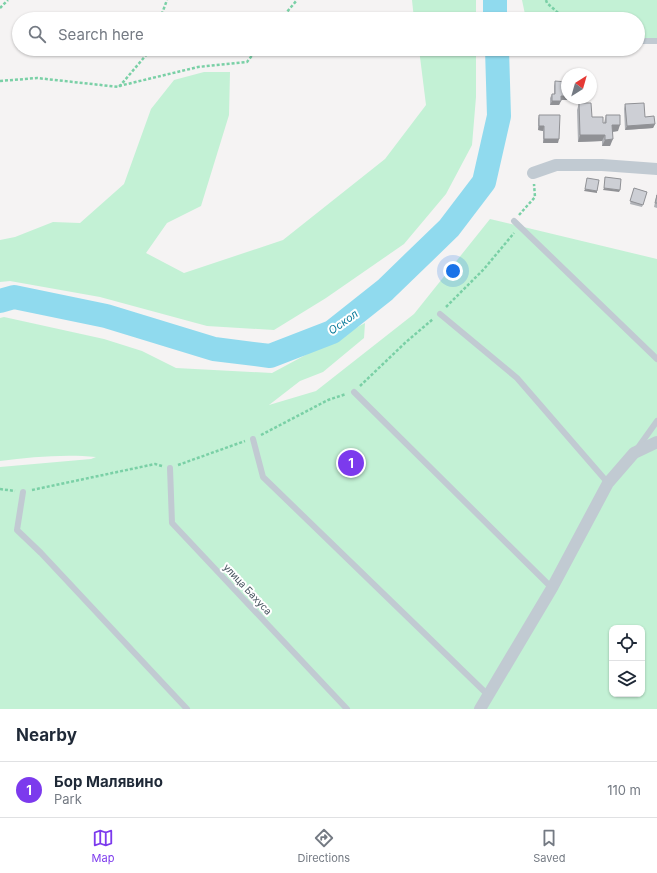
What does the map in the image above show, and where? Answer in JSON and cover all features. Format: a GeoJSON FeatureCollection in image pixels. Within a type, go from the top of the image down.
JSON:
{"type":"FeatureCollection","features":[{"type":"Feature","properties":{"kind":"street"},"geometry":{"type":"LineString","coordinates":[[533,173],[556,165],[602,165],[657,169]]}},
{"type":"Feature","properties":{"kind":"street"},"geometry":{"type":"LineString","coordinates":[[480,709],[552,588],[608,483],[634,453],[657,442]]}},
{"type":"Feature","properties":{"kind":"lane"},"geometry":{"type":"LineString","coordinates":[[645,41],[657,41]]}},
{"type":"Feature","properties":{"kind":"lane"},"geometry":{"type":"LineString","coordinates":[[514,221],[657,359]]}},
{"type":"Feature","properties":{"kind":"lane"},"geometry":{"type":"LineString","coordinates":[[440,314],[517,378],[608,483]]}},
{"type":"Feature","properties":{"kind":"lane"},"geometry":{"type":"LineString","coordinates":[[354,392],[552,588]]}},
{"type":"Feature","properties":{"kind":"lane"},"geometry":{"type":"LineString","coordinates":[[634,453],[657,422]]}},
{"type":"Feature","properties":{"kind":"lane"},"geometry":{"type":"LineString","coordinates":[[253,439],[263,478],[488,695]]}},
{"type":"Feature","properties":{"kind":"lane","name":"улица Бахуса"},"geometry":{"type":"LineString","coordinates":[[170,468],[172,523],[347,709]]}},
{"type":"Feature","properties":{"kind":"lane"},"geometry":{"type":"LineString","coordinates":[[22,492],[17,530],[41,553],[186,709]]}},
{"type":"Feature","properties":{"kind":"path"},"geometry":{"type":"LineString","coordinates":[[0,8],[8,0]]}},
{"type":"Feature","properties":{"kind":"path"},"geometry":{"type":"LineString","coordinates":[[163,12],[167,0]]}},
{"type":"Feature","properties":{"kind":"path"},"geometry":{"type":"LineString","coordinates":[[287,12],[298,0]]}},
{"type":"Feature","properties":{"kind":"path"},"geometry":{"type":"LineString","coordinates":[[546,0],[547,3],[557,12]]}},
{"type":"Feature","properties":{"kind":"path"},"geometry":{"type":"LineString","coordinates":[[119,87],[145,56]]}},
{"type":"Feature","properties":{"kind":"path"},"geometry":{"type":"LineString","coordinates":[[0,81],[37,78],[119,87],[198,67],[247,62],[252,56]]}},
{"type":"Feature","properties":{"kind":"path"},"geometry":{"type":"LineString","coordinates":[[0,489],[22,492],[154,464],[170,468],[241,441],[253,439],[328,400],[354,392],[406,342],[440,314],[484,269],[516,231],[514,221],[535,197],[533,173]]}},
{"type":"Feature","properties":{"kind":"green space"},"geometry":{"type":"Polygon","coordinates":[[[412,0],[476,0],[476,12],[413,12],[412,0]]]}},
{"type":"Feature","properties":{"kind":"green space"},"geometry":{"type":"Polygon","coordinates":[[[522,0],[657,0],[657,39],[645,40],[645,12],[525,12],[522,0]]]}},
{"type":"Feature","properties":{"kind":"green space"},"geometry":{"type":"Polygon","coordinates":[[[420,56],[476,56],[476,97],[472,145],[446,194],[404,244],[326,298],[274,330],[207,326],[100,297],[10,281],[0,282],[0,240],[15,237],[53,222],[80,223],[124,184],[151,109],[174,80],[204,72],[230,72],[229,115],[201,206],[167,223],[146,253],[184,273],[283,240],[385,159],[426,105],[420,56]]]}},
{"type":"Feature","properties":{"kind":"green space"},"geometry":{"type":"Polygon","coordinates":[[[490,219],[657,259],[657,709],[0,709],[0,467],[91,459],[96,457],[48,456],[0,461],[0,318],[4,317],[104,339],[142,351],[176,368],[272,373],[365,323],[364,338],[323,372],[300,381],[269,405],[316,391],[414,314],[490,219]]]}},
{"type":"Feature","properties":{"kind":"building"},"geometry":{"type":"Polygon","coordinates":[[[555,81],[561,82],[561,101],[552,101],[552,94],[555,94],[555,81]]]}},
{"type":"Feature","properties":{"kind":"building"},"geometry":{"type":"Polygon","coordinates":[[[644,103],[645,117],[654,116],[655,124],[627,126],[625,104],[644,103]]]}},
{"type":"Feature","properties":{"kind":"building"},"geometry":{"type":"Polygon","coordinates":[[[579,104],[591,104],[592,117],[603,117],[603,123],[606,123],[606,115],[620,115],[620,125],[612,125],[613,139],[605,140],[605,135],[580,135],[579,104]]]}},
{"type":"Feature","properties":{"kind":"building"},"geometry":{"type":"Polygon","coordinates":[[[539,115],[560,115],[559,139],[544,139],[544,126],[539,126],[539,115]]]}},
{"type":"Feature","properties":{"kind":"building"},"geometry":{"type":"Polygon","coordinates":[[[605,177],[621,179],[620,190],[604,188],[605,177]]]}},
{"type":"Feature","properties":{"kind":"building"},"geometry":{"type":"Polygon","coordinates":[[[587,178],[599,180],[597,191],[585,189],[587,178]]]}},
{"type":"Feature","properties":{"kind":"building"},"geometry":{"type":"Polygon","coordinates":[[[634,188],[647,192],[643,205],[630,201],[634,188]]]}},
{"type":"Feature","properties":{"kind":"waterway","name":"Оскол"},"geometry":{"type":"LineString","coordinates":[[495,0],[495,12]]}},
{"type":"Feature","properties":{"kind":"waterway","name":"Оскол"},"geometry":{"type":"LineString","coordinates":[[0,301],[14,297],[106,316],[214,349],[270,356],[332,332],[385,290],[449,228],[484,182],[499,116],[497,56]]}},
{"type":"Feature","properties":{"kind":"place","name":"Бор Малявино"},"geometry":{"type":"Point","coordinates":[351,463]}}]}
